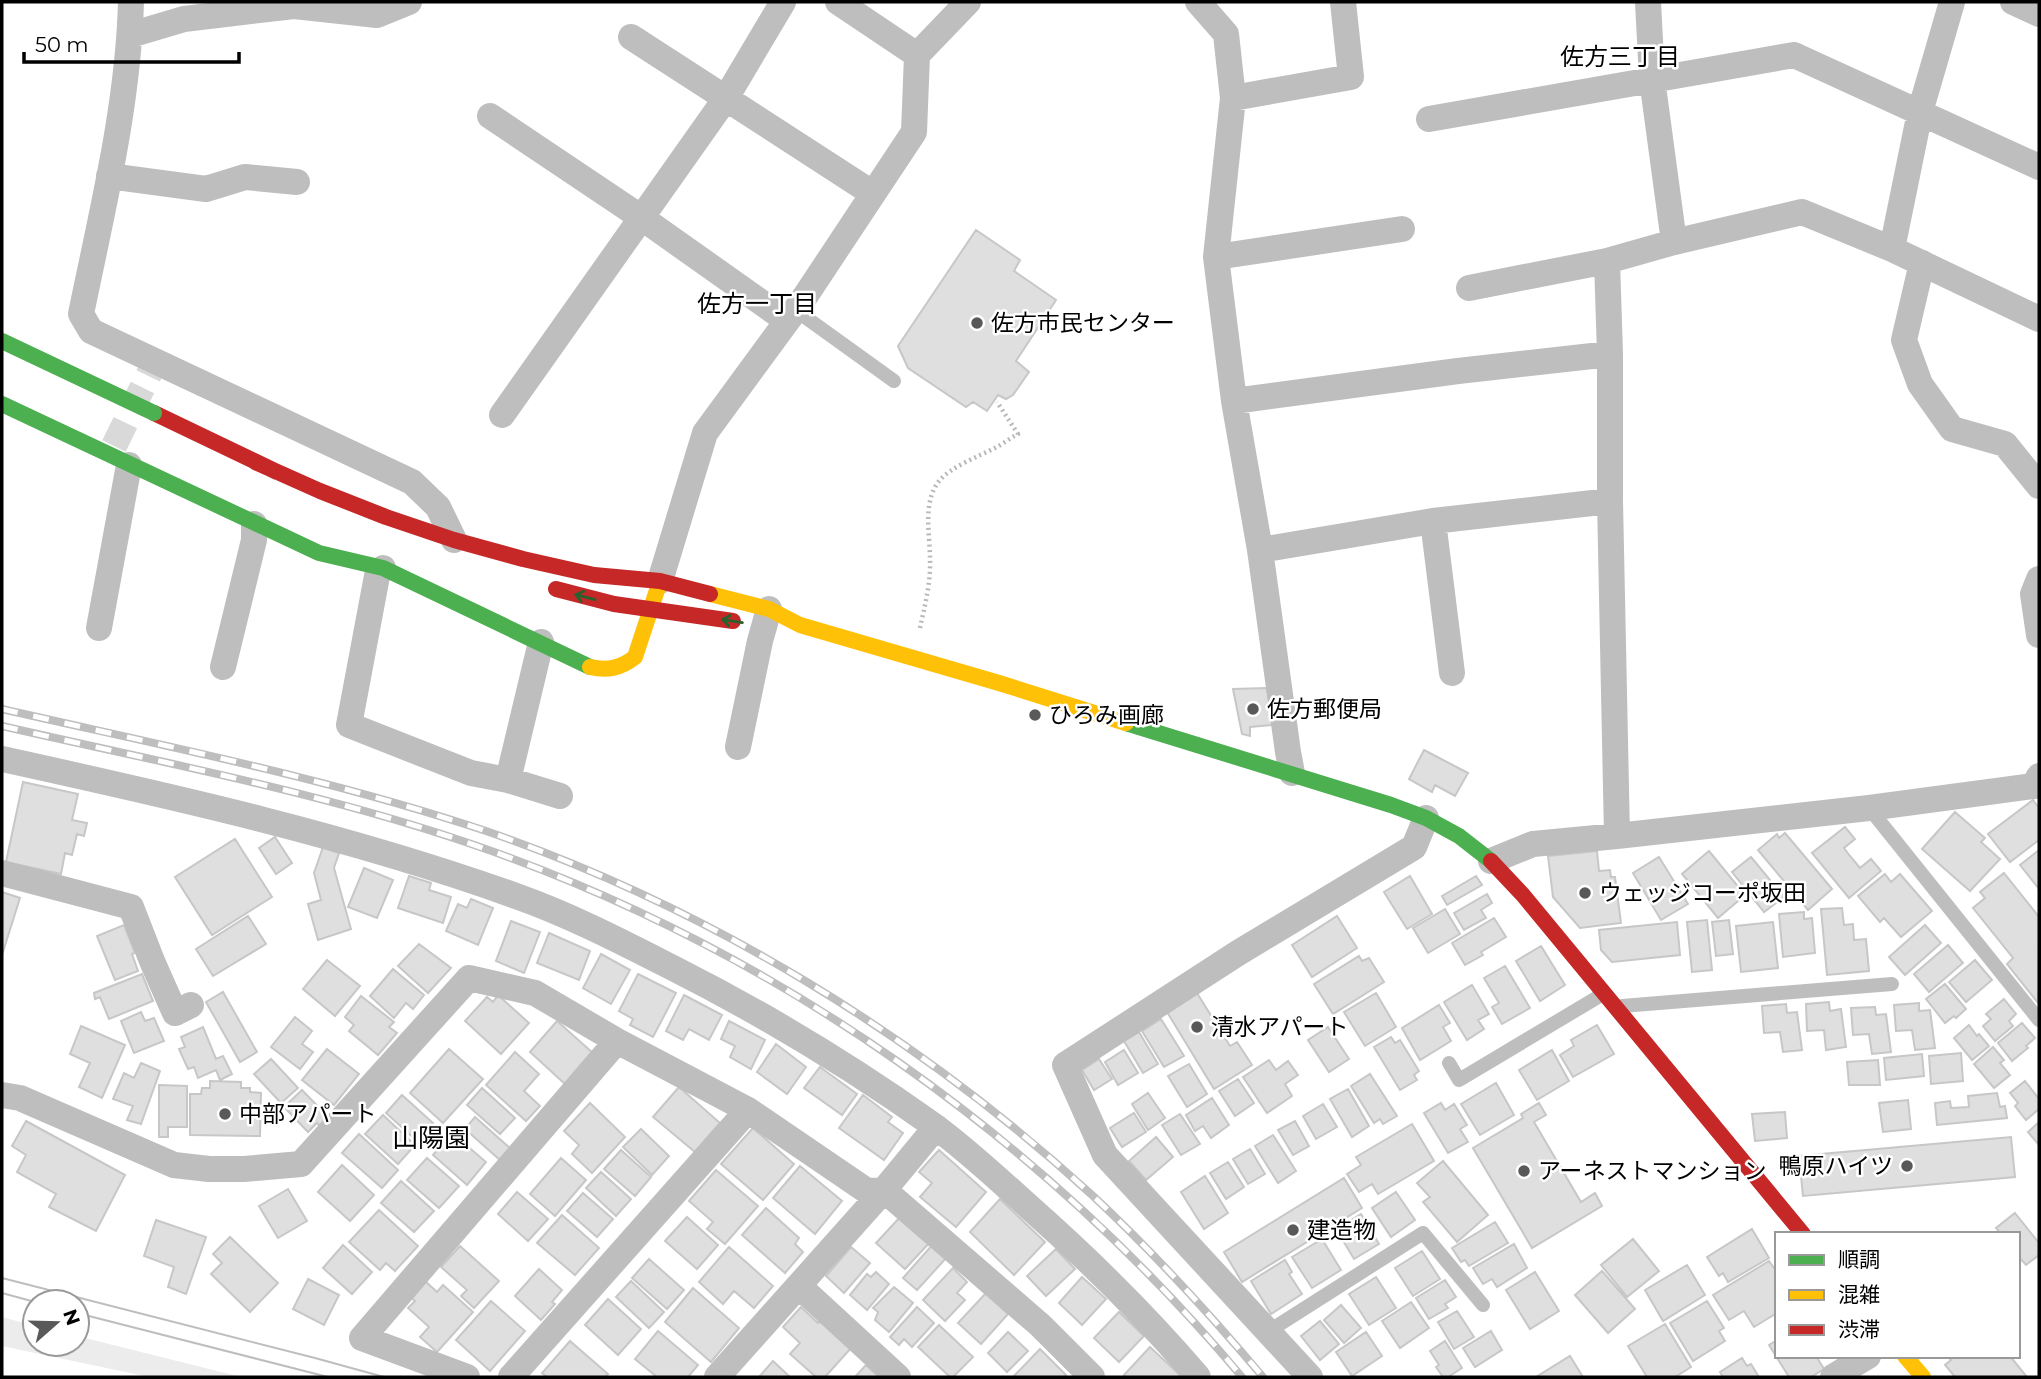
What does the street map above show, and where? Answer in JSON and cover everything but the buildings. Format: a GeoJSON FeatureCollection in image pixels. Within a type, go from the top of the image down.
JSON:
{"type":"FeatureCollection","features":[{"type":"Feature","properties":{"kind":"street"},"geometry":{"type":"LineString","coordinates":[[131,2],[126,85],[81,314],[91,331],[152,366],[412,482],[438,507],[454,540]]}},
{"type":"Feature","properties":{"kind":"street"},"geometry":{"type":"LineString","coordinates":[[131,35],[184,19],[294,5],[377,15],[409,2]]}},
{"type":"Feature","properties":{"kind":"street"},"geometry":{"type":"LineString","coordinates":[[502,415],[726,98],[783,2]]}},
{"type":"Feature","properties":{"kind":"street"},"geometry":{"type":"LineString","coordinates":[[838,2],[917,55]]}},
{"type":"Feature","properties":{"kind":"street"},"geometry":{"type":"LineString","coordinates":[[2,404],[118,456],[254,524],[319,553],[383,568],[589,667],[615,670],[635,657],[705,433],[914,132],[917,55],[968,2]]}},
{"type":"Feature","properties":{"kind":"street"},"geometry":{"type":"LineString","coordinates":[[1198,2],[1226,34],[1233,98],[1216,257],[1234,401],[1292,773]]}},
{"type":"Feature","properties":{"kind":"street"},"geometry":{"type":"LineString","coordinates":[[1233,98],[1350,77],[1343,2]]}},
{"type":"Feature","properties":{"kind":"street"},"geometry":{"type":"LineString","coordinates":[[1648,2],[1652,79],[1674,242]]}},
{"type":"Feature","properties":{"kind":"street"},"geometry":{"type":"LineString","coordinates":[[1892,249],[1920,112],[1952,2]]}},
{"type":"Feature","properties":{"kind":"street"},"geometry":{"type":"LineString","coordinates":[[2013,2],[2039,14]]}},
{"type":"Feature","properties":{"kind":"street"},"geometry":{"type":"LineString","coordinates":[[631,37],[872,193]]}},
{"type":"Feature","properties":{"kind":"street"},"geometry":{"type":"LineString","coordinates":[[1429,119],[1794,55],[2039,167]]}},
{"type":"Feature","properties":{"kind":"street"},"geometry":{"type":"LineString","coordinates":[[490,116],[790,314]]}},
{"type":"Feature","properties":{"kind":"street"},"geometry":{"type":"LineString","coordinates":[[110,176],[206,189],[245,177],[297,182]]}},
{"type":"Feature","properties":{"kind":"street"},"geometry":{"type":"LineString","coordinates":[[1469,288],[1607,261],[1802,212],[1922,262],[2039,319]]}},
{"type":"Feature","properties":{"kind":"street"},"geometry":{"type":"LineString","coordinates":[[1216,257],[1402,229]]}},
{"type":"Feature","properties":{"kind":"street"},"geometry":{"type":"LineString","coordinates":[[1607,261],[1617,836]]}},
{"type":"Feature","properties":{"kind":"street"},"geometry":{"type":"LineString","coordinates":[[1922,262],[1904,340],[1920,384],[1952,429],[2005,444],[2039,486]]}},
{"type":"Feature","properties":{"kind":"street"},"geometry":{"type":"LineString","coordinates":[[2,341],[255,462],[499,569]]}},
{"type":"Feature","properties":{"kind":"street"},"geometry":{"type":"LineString","coordinates":[[1234,401],[1610,354]]}},
{"type":"Feature","properties":{"kind":"street"},"geometry":{"type":"LineString","coordinates":[[99,628],[118,456]]}},
{"type":"Feature","properties":{"kind":"street"},"geometry":{"type":"LineString","coordinates":[[255,462],[320,491],[454,540],[594,575],[660,580],[767,617],[999,683],[1292,773],[1426,818],[1459,836],[1491,861],[1523,895],[1801,1232]]}},
{"type":"Feature","properties":{"kind":"street"},"geometry":{"type":"LineString","coordinates":[[1259,550],[1433,521],[1610,501]]}},
{"type":"Feature","properties":{"kind":"street"},"geometry":{"type":"LineString","coordinates":[[1433,521],[1452,673]]}},
{"type":"Feature","properties":{"kind":"street"},"geometry":{"type":"LineString","coordinates":[[223,667],[254,540],[254,524]]}},
{"type":"Feature","properties":{"kind":"street"},"geometry":{"type":"LineString","coordinates":[[383,568],[377,576],[349,725],[458,768],[559,796]]}},
{"type":"Feature","properties":{"kind":"street"},"geometry":{"type":"LineString","coordinates":[[2039,579],[2033,594],[2039,635]]}},
{"type":"Feature","properties":{"kind":"street"},"geometry":{"type":"LineString","coordinates":[[536,582],[581,597],[614,604],[767,617]]}},
{"type":"Feature","properties":{"kind":"street"},"geometry":{"type":"LineString","coordinates":[[738,747],[767,617]]}},
{"type":"Feature","properties":{"kind":"street"},"geometry":{"type":"LineString","coordinates":[[508,780],[541,642]]}},
{"type":"Feature","properties":{"kind":"street"},"geometry":{"type":"LineString","coordinates":[[2,759],[306,830],[437,869],[519,897],[602,931],[740,1002],[844,1065],[936,1127],[1067,1241],[1164,1337],[1198,1377]]}},
{"type":"Feature","properties":{"kind":"street"},"geometry":{"type":"LineString","coordinates":[[1491,861],[1533,844],[1869,808],[2038,784]]}},
{"type":"Feature","properties":{"kind":"street"},"geometry":{"type":"LineString","coordinates":[[1310,1377],[1105,1155],[1065,1065],[1238,953],[1414,847],[1426,818]]}},
{"type":"Feature","properties":{"kind":"street"},"geometry":{"type":"LineString","coordinates":[[2,873],[131,907],[175,1013],[191,1005]]}},
{"type":"Feature","properties":{"kind":"street"},"geometry":{"type":"LineString","coordinates":[[2,1095],[20,1098],[174,1165],[244,1169],[300,1164],[469,978],[535,993],[617,1041],[748,1110],[867,1191],[884,1190],[1040,1325],[1092,1377]]}},
{"type":"Feature","properties":{"kind":"street"},"geometry":{"type":"LineString","coordinates":[[467,1377],[362,1338],[617,1041]]}},
{"type":"Feature","properties":{"kind":"street"},"geometry":{"type":"LineString","coordinates":[[511,1377],[748,1110]]}},
{"type":"Feature","properties":{"kind":"street"},"geometry":{"type":"LineString","coordinates":[[717,1377],[884,1190],[936,1127]]}},
{"type":"Feature","properties":{"kind":"street"},"geometry":{"type":"LineString","coordinates":[[799,1286],[898,1377]]}},
{"type":"Feature","properties":{"kind":"street"},"geometry":{"type":"LineString","coordinates":[[1833,1377],[1865,1358]]}},
{"type":"Feature","properties":{"kind":"street"},"geometry":{"type":"LineString","coordinates":[[1907,1358],[1923,1377]]}},
{"type":"Feature","properties":{"kind":"lane"},"geometry":{"type":"LineString","coordinates":[[790,314],[894,381]]}},
{"type":"Feature","properties":{"kind":"lane"},"geometry":{"type":"LineString","coordinates":[[1869,808],[2039,1020]]}},
{"type":"Feature","properties":{"kind":"lane"},"geometry":{"type":"LineString","coordinates":[[1615,1007],[1892,984]]}},
{"type":"Feature","properties":{"kind":"lane"},"geometry":{"type":"LineString","coordinates":[[1449,1063],[1459,1080],[1604,993]]}},
{"type":"Feature","properties":{"kind":"lane"},"geometry":{"type":"LineString","coordinates":[[1269,1331],[1423,1233],[1483,1305]]}},
{"type":"Feature","properties":{"kind":"path"},"geometry":{"type":"LineString","coordinates":[[918,639],[927,599],[930,560],[929,509],[934,491],[940,480],[951,471],[1018,433],[998,402]]}},
{"type":"Feature","properties":{"kind":"shaded area"},"geometry":{"type":"Polygon","coordinates":[[[2,1317],[21,1322],[21,1350],[2,1346],[2,1317]]]}},
{"type":"Feature","properties":{"kind":"shaded area"},"geometry":{"type":"Polygon","coordinates":[[[91,1340],[241,1377],[149,1377],[59,1358],[91,1358],[91,1340]]]}},
{"type":"Feature","properties":{"kind":"tunnel"},"geometry":{"type":"LineString","coordinates":[[114,446],[150,372]]}},
{"type":"Feature","properties":{"kind":"tram line"},"geometry":{"type":"LineString","coordinates":[[2,1278],[384,1377]]}},
{"type":"Feature","properties":{"kind":"tram line"},"geometry":{"type":"LineString","coordinates":[[2,1293],[21,1298]]}},
{"type":"Feature","properties":{"kind":"tram line"},"geometry":{"type":"LineString","coordinates":[[91,1317],[328,1377]]}},
{"type":"Feature","properties":{"kind":"railway"},"geometry":{"type":"LineString","coordinates":[[2,709],[246,764],[426,812],[569,862],[730,938],[883,1030],[1025,1137],[1137,1238],[1263,1377]]}},
{"type":"Feature","properties":{"kind":"railway"},"geometry":{"type":"LineString","coordinates":[[2,726],[244,780],[424,828],[592,891],[698,941],[800,998],[898,1062],[992,1132],[1080,1208],[1164,1290],[1242,1377]]}},
{"type":"Feature","properties":{"kind":"traffic: fast"},"geometry":{"type":"LineString","coordinates":[[2,341],[154,413]]}},
{"type":"Feature","properties":{"kind":"traffic: fast"},"geometry":{"type":"LineString","coordinates":[[2,404],[319,553],[383,568],[590,667]]}},
{"type":"Feature","properties":{"kind":"traffic: fast"},"geometry":{"type":"LineString","coordinates":[[1126,723],[1426,818],[1459,836],[1491,861]]}},
{"type":"Feature","properties":{"kind":"traffic: slow"},"geometry":{"type":"LineString","coordinates":[[590,667],[614,668],[635,657],[660,581]]}},
{"type":"Feature","properties":{"kind":"traffic: slow"},"geometry":{"type":"LineString","coordinates":[[710,594],[769,609],[800,625],[1126,723]]}},
{"type":"Feature","properties":{"kind":"traffic: slow"},"geometry":{"type":"LineString","coordinates":[[1907,1358],[1923,1377]]}},
{"type":"Feature","properties":{"kind":"traffic: jam"},"geometry":{"type":"LineString","coordinates":[[154,413],[277,472]]}},
{"type":"Feature","properties":{"kind":"traffic: jam"},"geometry":{"type":"LineString","coordinates":[[255,462],[386,517],[454,540],[594,575],[660,581],[710,594]]}},
{"type":"Feature","properties":{"kind":"traffic: jam"},"geometry":{"type":"LineString","coordinates":[[556,589],[614,604],[733,621]]}},
{"type":"Feature","properties":{"kind":"traffic: jam"},"geometry":{"type":"LineString","coordinates":[[1491,861],[1523,895],[1801,1232]]}},
{"type":"Feature","properties":{"kind":"place","name":"佐方市民センター"},"geometry":{"type":"Point","coordinates":[977,323]}},
{"type":"Feature","properties":{"kind":"place","name":"佐方郵便局"},"geometry":{"type":"Point","coordinates":[1253,709]}},
{"type":"Feature","properties":{"kind":"place","name":"ひろみ画廊"},"geometry":{"type":"Point","coordinates":[1035,715]}},
{"type":"Feature","properties":{"kind":"place","name":"ウェッジコーポ坂田"},"geometry":{"type":"Point","coordinates":[1585,893]}},
{"type":"Feature","properties":{"kind":"place","name":"清水アパート"},"geometry":{"type":"Point","coordinates":[1197,1027]}},
{"type":"Feature","properties":{"kind":"place","name":"中部アパート"},"geometry":{"type":"Point","coordinates":[225,1114]}},
{"type":"Feature","properties":{"kind":"place","name":"鴨原ハイツ"},"geometry":{"type":"Point","coordinates":[1907,1166]}},
{"type":"Feature","properties":{"kind":"place","name":"アーネストマンション"},"geometry":{"type":"Point","coordinates":[1524,1171]}},
{"type":"Feature","properties":{"kind":"place","name":"建造物"},"geometry":{"type":"Point","coordinates":[1293,1230]}},
{"type":"Feature","properties":{"kind":"district","name":"佐方三丁目"},"geometry":{"type":"Point","coordinates":[1620,56]}},
{"type":"Feature","properties":{"kind":"district","name":"佐方一丁目"},"geometry":{"type":"Point","coordinates":[757,303]}},
{"type":"Feature","properties":{"kind":"district","name":"山陽園"},"geometry":{"type":"Point","coordinates":[431,1138]}}]}
